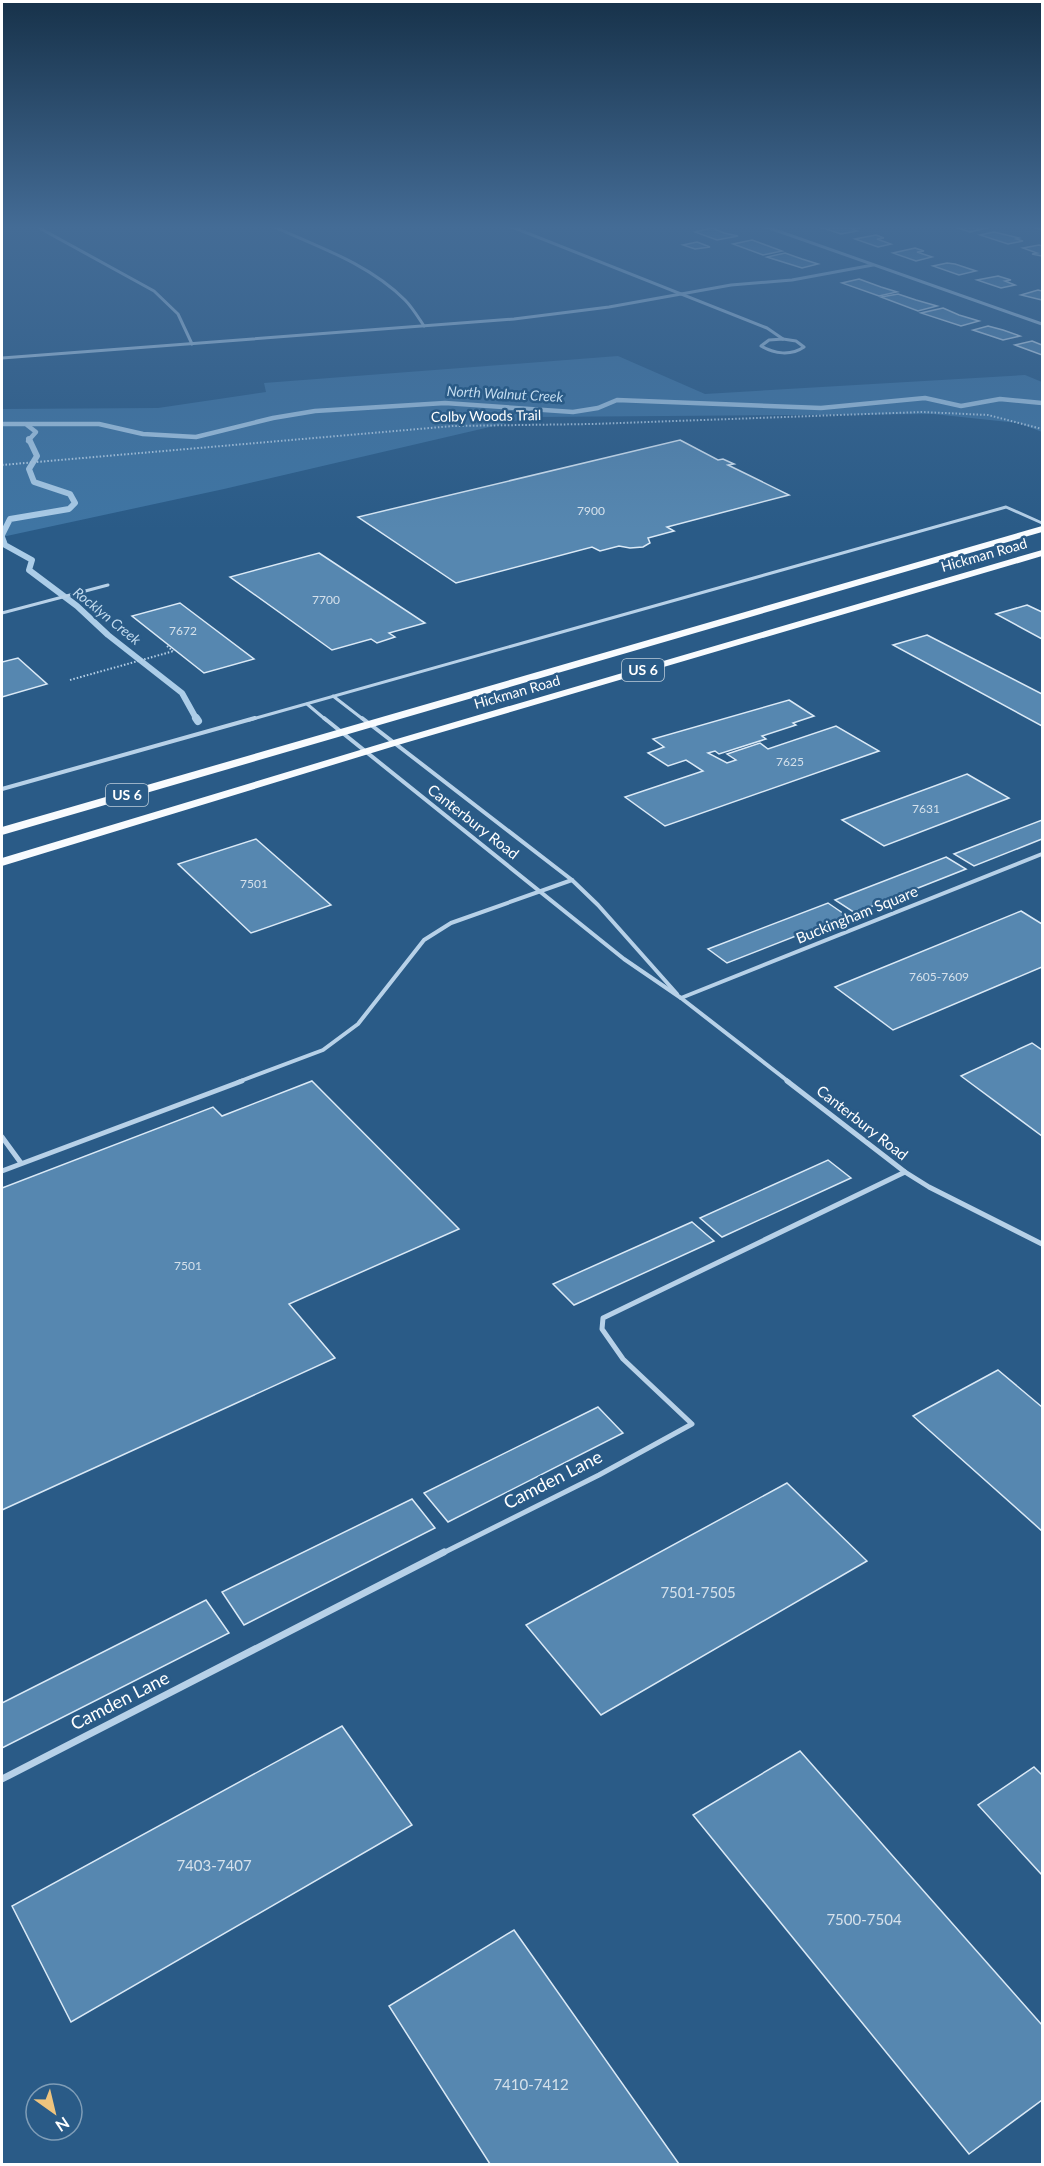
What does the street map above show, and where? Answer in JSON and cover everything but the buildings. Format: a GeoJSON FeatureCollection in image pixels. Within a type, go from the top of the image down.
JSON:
{"type":"FeatureCollection","features":[{"type":"Feature","properties":{"kind":"main road","name":"Hickman Road"},"geometry":{"type":"LineString","coordinates":[[2,831],[1042,529]]}},
{"type":"Feature","properties":{"kind":"main road","name":"Hickman Road"},"geometry":{"type":"LineString","coordinates":[[2,862],[394,743],[1042,553]]}},
{"type":"Feature","properties":{"kind":"street"},"geometry":{"type":"LineString","coordinates":[[185,326],[192,344]]}},
{"type":"Feature","properties":{"kind":"street"},"geometry":{"type":"LineString","coordinates":[[2,358],[423,326]]}},
{"type":"Feature","properties":{"kind":"street"},"geometry":{"type":"LineString","coordinates":[[762,326],[783,339],[796,341],[804,347],[794,352],[781,353],[761,346],[769,340],[783,339]]}},
{"type":"Feature","properties":{"kind":"lane"},"geometry":{"type":"LineString","coordinates":[[2,789],[1006,507],[1042,523]]}},
{"type":"Feature","properties":{"kind":"lane"},"geometry":{"type":"LineString","coordinates":[[2,613],[108,585]]}},
{"type":"Feature","properties":{"kind":"lane","name":"Canterbury Road"},"geometry":{"type":"LineString","coordinates":[[333,696],[572,880],[598,905],[681,998]]}},
{"type":"Feature","properties":{"kind":"lane","name":"Canterbury Road"},"geometry":{"type":"LineString","coordinates":[[308,704],[632,966],[681,998],[905,1172],[938,1192],[1042,1244]]}},
{"type":"Feature","properties":{"kind":"lane","name":"Buckingham Square"},"geometry":{"type":"LineString","coordinates":[[681,998],[1042,854]]}},
{"type":"Feature","properties":{"kind":"lane"},"geometry":{"type":"LineString","coordinates":[[2,1170],[323,1050],[358,1024],[424,940],[451,923],[572,880]]}},
{"type":"Feature","properties":{"kind":"lane"},"geometry":{"type":"LineString","coordinates":[[2,1137],[21,1163]]}},
{"type":"Feature","properties":{"kind":"lane","name":"Camden Lane"},"geometry":{"type":"LineString","coordinates":[[2,1779],[376,1586],[599,1475],[692,1424],[623,1359],[602,1329],[603,1318],[905,1172]]}},
{"type":"Feature","properties":{"kind":"path","name":"Colby Woods Trail"},"geometry":{"type":"LineString","coordinates":[[2,465],[453,426],[593,424],[921,412],[987,415],[1042,429]]}},
{"type":"Feature","properties":{"kind":"path"},"geometry":{"type":"LineString","coordinates":[[70,680],[174,651],[168,645]]}},
{"type":"Feature","properties":{"kind":"shaded area"},"geometry":{"type":"Polygon","coordinates":[[[618,356],[705,394],[1025,375],[1042,382],[1042,432],[1019,423],[933,414],[532,417],[224,489],[2,537],[2,409],[158,408],[266,392],[264,383],[618,356]]]}},
{"type":"Feature","properties":{"kind":"waterway","name":"North Walnut Creek"},"geometry":{"type":"LineString","coordinates":[[2,424],[99,424],[143,434],[196,437],[273,418],[315,411],[445,403],[573,412],[598,408],[617,400],[821,408],[925,398],[961,406],[1000,399],[1042,403]]}},
{"type":"Feature","properties":{"kind":"waterway","name":"Rocklyn Creek"},"geometry":{"type":"LineString","coordinates":[[27,425],[36,432],[29,440]]}},
{"type":"Feature","properties":{"kind":"waterway","name":"Rocklyn Creek"},"geometry":{"type":"LineString","coordinates":[[2,535],[10,519],[69,509],[75,503],[70,494],[34,482],[29,469],[37,456],[29,440]]}},
{"type":"Feature","properties":{"kind":"waterway","name":"Rocklyn Creek"},"geometry":{"type":"LineString","coordinates":[[2,537],[5,545],[32,560],[29,570],[77,606],[108,635],[182,693],[197,720]]}}]}
